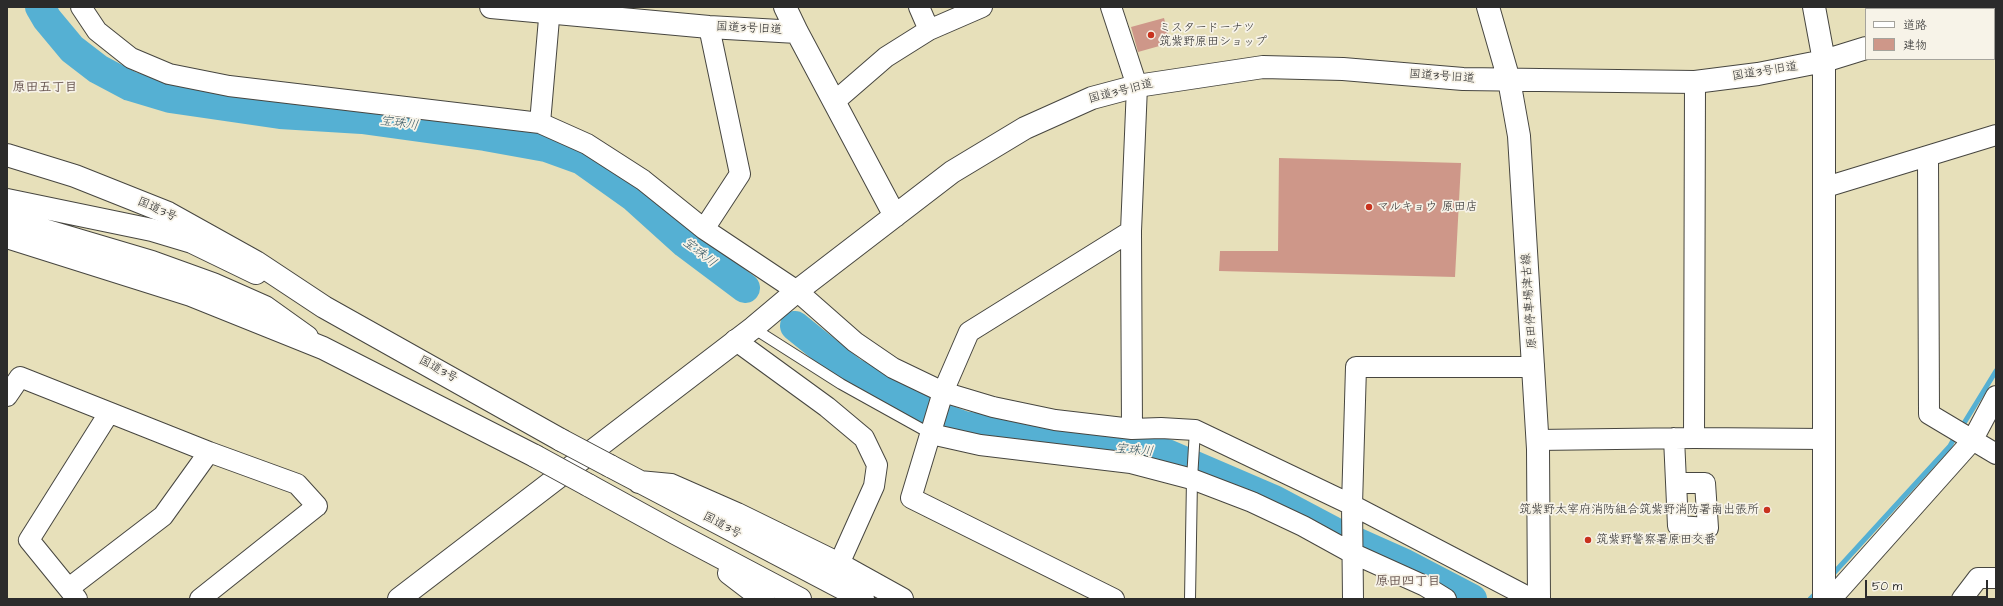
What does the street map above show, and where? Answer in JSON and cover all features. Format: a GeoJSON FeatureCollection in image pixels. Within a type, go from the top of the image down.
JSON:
{"type":"FeatureCollection","features":[{"type":"Feature","properties":{"kind":"main road","name":"国道3号旧道"},"geometry":{"type":"LineString","coordinates":[[490,7],[550,9],[708,27],[797,32],[895,216],[952,172],[1025,128],[1092,98],[1137,86],[1263,67],[1343,69],[1463,79],[1695,82],[1758,74],[1824,62],[1865,48]]}},
{"type":"Feature","properties":{"kind":"main road"},"geometry":{"type":"LineString","coordinates":[[785,7],[797,32]]}},
{"type":"Feature","properties":{"kind":"main road","name":"原田停車場津古線"},"geometry":{"type":"LineString","coordinates":[[1488,7],[1509,80],[1519,136],[1534,367],[1537,440],[1539,599]]}},
{"type":"Feature","properties":{"kind":"main road"},"geometry":{"type":"LineString","coordinates":[[1814,7],[1824,62],[1826,187],[1824,599]]}},
{"type":"Feature","properties":{"kind":"main road","name":"国道3号"},"geometry":{"type":"LineString","coordinates":[[7,155],[75,176],[168,213],[256,262],[324,306],[560,440],[864,599]]}},
{"type":"Feature","properties":{"kind":"main road"},"geometry":{"type":"LineString","coordinates":[[7,200],[152,230],[192,242],[324,306]]}},
{"type":"Feature","properties":{"kind":"main road"},"geometry":{"type":"LineString","coordinates":[[399,599],[735,340],[753,328],[797,291],[895,216]]}},
{"type":"Feature","properties":{"kind":"main road"},"geometry":{"type":"LineString","coordinates":[[7,219],[152,262],[213,284],[265,307],[323,348]]}},
{"type":"Feature","properties":{"kind":"main road"},"geometry":{"type":"LineString","coordinates":[[7,237],[192,295],[323,348],[535,456],[677,534],[800,599]]}},
{"type":"Feature","properties":{"kind":"main road"},"geometry":{"type":"LineString","coordinates":[[639,482],[671,485],[737,514],[839,564],[902,599]]}},
{"type":"Feature","properties":{"kind":"main road"},"geometry":{"type":"LineString","coordinates":[[677,534],[763,599]]}},
{"type":"Feature","properties":{"kind":"street"},"geometry":{"type":"LineString","coordinates":[[81,7],[97,31],[131,58],[169,74],[229,86],[540,123],[587,144],[643,180],[704,229],[797,291],[855,342],[893,368],[943,392],[993,407],[1047,418],[1132,429],[1161,428],[1195,430],[1352,505],[1532,599]]}},
{"type":"Feature","properties":{"kind":"street"},"geometry":{"type":"LineString","coordinates":[[919,7],[929,30]]}},
{"type":"Feature","properties":{"kind":"street"},"geometry":{"type":"LineString","coordinates":[[834,102],[886,57],[929,30],[982,7]]}},
{"type":"Feature","properties":{"kind":"street"},"geometry":{"type":"LineString","coordinates":[[1111,7],[1137,86],[1131,231],[1132,429]]}},
{"type":"Feature","properties":{"kind":"street"},"geometry":{"type":"LineString","coordinates":[[540,123],[550,9]]}},
{"type":"Feature","properties":{"kind":"street"},"geometry":{"type":"LineString","coordinates":[[704,229],[740,174],[708,27]]}},
{"type":"Feature","properties":{"kind":"street"},"geometry":{"type":"LineString","coordinates":[[1694,438],[1695,82]]}},
{"type":"Feature","properties":{"kind":"street"},"geometry":{"type":"LineString","coordinates":[[1826,187],[1996,135]]}},
{"type":"Feature","properties":{"kind":"street"},"geometry":{"type":"LineString","coordinates":[[1928,157],[1929,414],[1996,454]]}},
{"type":"Feature","properties":{"kind":"street"},"geometry":{"type":"LineString","coordinates":[[1114,599],[911,498],[943,392],[969,332],[1131,231]]}},
{"type":"Feature","properties":{"kind":"street"},"geometry":{"type":"LineString","coordinates":[[735,340],[827,407],[864,438],[877,465],[874,486],[839,564]]}},
{"type":"Feature","properties":{"kind":"street"},"geometry":{"type":"LineString","coordinates":[[1353,599],[1352,505],[1356,367],[1534,367]]}},
{"type":"Feature","properties":{"kind":"street"},"geometry":{"type":"LineString","coordinates":[[7,396],[20,377],[209,452],[297,484],[317,506],[200,599]]}},
{"type":"Feature","properties":{"kind":"street"},"geometry":{"type":"LineString","coordinates":[[1831,599],[1972,440],[1996,396]]}},
{"type":"Feature","properties":{"kind":"street"},"geometry":{"type":"LineString","coordinates":[[109,413],[29,540],[73,594],[163,516],[209,452]]}},
{"type":"Feature","properties":{"kind":"street"},"geometry":{"type":"LineString","coordinates":[[931,434],[980,445],[1131,462],[1192,479],[1252,502],[1303,526],[1352,554],[1425,586],[1446,599]]}},
{"type":"Feature","properties":{"kind":"street"},"geometry":{"type":"LineString","coordinates":[[1674,438],[1677,483]]}},
{"type":"Feature","properties":{"kind":"street"},"geometry":{"type":"LineString","coordinates":[[1537,440],[1674,438],[1825,439]]}},
{"type":"Feature","properties":{"kind":"street"},"geometry":{"type":"LineString","coordinates":[[1962,599],[1978,578],[1996,578]]}},
{"type":"Feature","properties":{"kind":"lane"},"geometry":{"type":"LineString","coordinates":[[753,328],[841,384],[931,434]]}},
{"type":"Feature","properties":{"kind":"lane"},"geometry":{"type":"LineString","coordinates":[[1190,599],[1192,479],[1195,430]]}},
{"type":"Feature","properties":{"kind":"building","name":"ミスタードーナツ 筑紫野原田ショップ"},"geometry":{"type":"Polygon","coordinates":[[[1164,18],[1170,43],[1138,52],[1131,27],[1164,18]]]}},
{"type":"Feature","properties":{"kind":"building","name":"マルキョウ 原田店"},"geometry":{"type":"Polygon","coordinates":[[[1279,158],[1461,163],[1455,277],[1219,271],[1220,251],[1278,251],[1279,158]]]}},
{"type":"Feature","properties":{"kind":"waterway","name":"宝珠川"},"geometry":{"type":"LineString","coordinates":[[40,7],[47,19],[72,49],[98,69],[130,86],[170,98],[280,114],[362,119],[485,136],[546,147],[582,160],[634,197],[685,243],[745,288]]}},
{"type":"Feature","properties":{"kind":"waterway","name":"宝珠川"},"geometry":{"type":"LineString","coordinates":[[795,326],[852,372],[902,397],[923,411],[964,426],[1117,450],[1167,454],[1274,500],[1340,535],[1405,564],[1472,599]]}},
{"type":"Feature","properties":{"kind":"waterway"},"geometry":{"type":"LineString","coordinates":[[1961,428],[1996,371]]}},
{"type":"Feature","properties":{"kind":"waterway"},"geometry":{"type":"LineString","coordinates":[[1832,575],[1950,446],[1956,435]]}},
{"type":"Feature","properties":{"kind":"waterway"},"geometry":{"type":"LineString","coordinates":[[1810,599],[1817,592]]}},
{"type":"Feature","properties":{"kind":"place","name":"ミスタードーナツ 筑紫野原田ショップ"},"geometry":{"type":"Point","coordinates":[1151,35]}},
{"type":"Feature","properties":{"kind":"place","name":"マルキョウ 原田店"},"geometry":{"type":"Point","coordinates":[1369,207]}},
{"type":"Feature","properties":{"kind":"place","name":"筑紫野太宰府消防組合筑紫野消防署南出張所"},"geometry":{"type":"Point","coordinates":[1767,510]}},
{"type":"Feature","properties":{"kind":"place","name":"筑紫野警察署原田交番"},"geometry":{"type":"Point","coordinates":[1588,540]}},
{"type":"Feature","properties":{"kind":"district","name":"原田五丁目"},"geometry":{"type":"Point","coordinates":[45,88]}},
{"type":"Feature","properties":{"kind":"district","name":"原田四丁目"},"geometry":{"type":"Point","coordinates":[1408,582]}}]}
